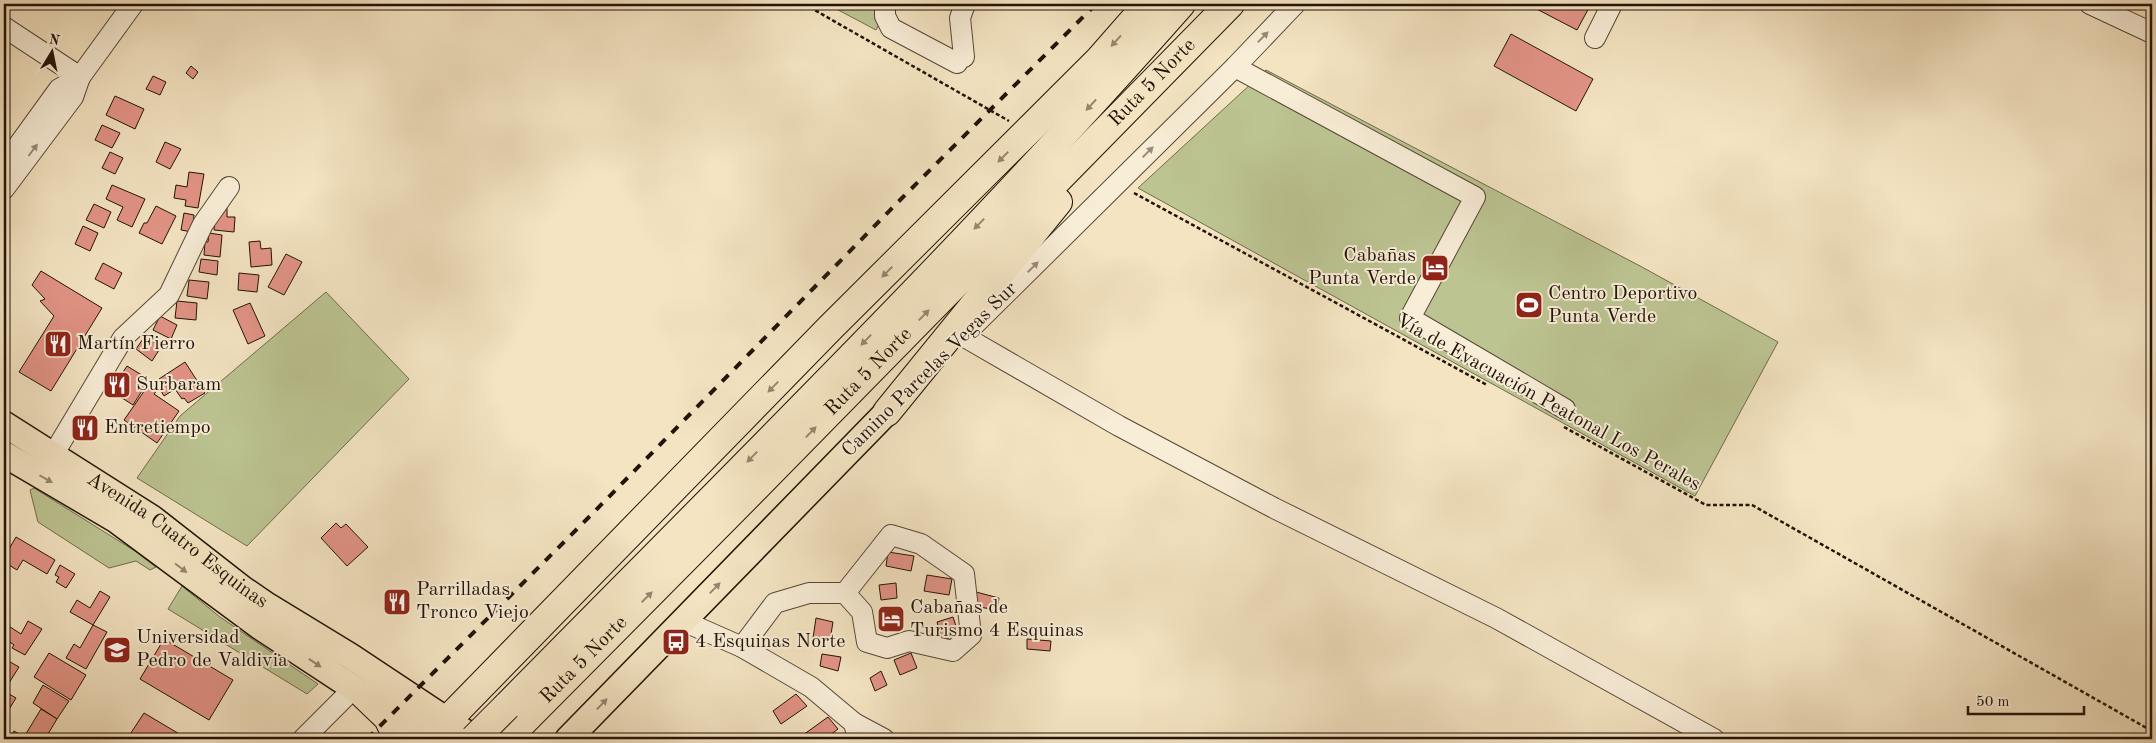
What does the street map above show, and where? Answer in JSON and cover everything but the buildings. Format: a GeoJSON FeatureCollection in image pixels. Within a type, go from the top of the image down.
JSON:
{"type":"FeatureCollection","features":[{"type":"Feature","properties":{"kind":"highway"},"geometry":{"type":"LineString","coordinates":[[437,734],[830,328],[1099,60],[1148,4]]}},
{"type":"Feature","properties":{"kind":"highway","name":"Ruta 5 Norte"},"geometry":{"type":"LineString","coordinates":[[506,739],[517,712],[995,208],[1114,80],[1181,4]]}},
{"type":"Feature","properties":{"kind":"highway","name":"Ruta 5 Norte"},"geometry":{"type":"LineString","coordinates":[[475,739],[517,712],[766,477],[1230,4]]}},
{"type":"Feature","properties":{"kind":"highway"},"geometry":{"type":"LineString","coordinates":[[887,412],[1169,65]]}},
{"type":"Feature","properties":{"kind":"highway"},"geometry":{"type":"LineString","coordinates":[[359,692],[388,718],[398,739]]}},
{"type":"Feature","properties":{"kind":"main road","name":"Camino Parcelas Vegas Sur"},"geometry":{"type":"LineString","coordinates":[[568,739],[887,412]]}},
{"type":"Feature","properties":{"kind":"main road","name":"Avenida Cuatro Esquinas"},"geometry":{"type":"LineString","coordinates":[[4,424],[152,518],[243,589],[406,695],[437,734]]}},
{"type":"Feature","properties":{"kind":"main road","name":"Avenida Cuatro Esquinas"},"geometry":{"type":"LineString","coordinates":[[4,454],[116,520],[259,626],[359,692],[437,734],[475,739]]}},
{"type":"Feature","properties":{"kind":"main road"},"geometry":{"type":"LineString","coordinates":[[359,692],[358,682],[367,676],[400,694],[406,695]]}},
{"type":"Feature","properties":{"kind":"street"},"geometry":{"type":"LineString","coordinates":[[4,189],[73,97],[80,77],[133,4]]}},
{"type":"Feature","properties":{"kind":"street"},"geometry":{"type":"LineString","coordinates":[[885,4],[885,16],[891,28],[961,60],[960,18],[965,4]]}},
{"type":"Feature","properties":{"kind":"street","name":"Camino Parcelas Vegas Sur"},"geometry":{"type":"LineString","coordinates":[[887,412],[1235,67],[1295,4]]}},
{"type":"Feature","properties":{"kind":"street"},"geometry":{"type":"LineString","coordinates":[[1595,38],[1612,4]]}},
{"type":"Feature","properties":{"kind":"street"},"geometry":{"type":"LineString","coordinates":[[2090,4],[2152,33]]}},
{"type":"Feature","properties":{"kind":"street"},"geometry":{"type":"LineString","coordinates":[[4,27],[80,77]]}},
{"type":"Feature","properties":{"kind":"street"},"geometry":{"type":"LineString","coordinates":[[1235,67],[1475,197],[1410,318],[1561,416]]}},
{"type":"Feature","properties":{"kind":"street"},"geometry":{"type":"LineString","coordinates":[[4,165],[59,90],[80,77]]}},
{"type":"Feature","properties":{"kind":"street"},"geometry":{"type":"LineString","coordinates":[[53,455],[123,338],[169,295],[203,224],[229,186]]}},
{"type":"Feature","properties":{"kind":"street"},"geometry":{"type":"LineString","coordinates":[[963,336],[1119,426],[1289,516],[1496,618],[1714,739]]}},
{"type":"Feature","properties":{"kind":"street"},"geometry":{"type":"LineString","coordinates":[[742,647],[774,603],[809,593],[845,593],[862,612],[867,642],[887,648],[909,641],[953,651],[971,635],[964,574],[921,544],[890,535],[845,593]]}},
{"type":"Feature","properties":{"kind":"street"},"geometry":{"type":"LineString","coordinates":[[683,621],[742,647],[811,687],[856,731],[884,739]]}},
{"type":"Feature","properties":{"kind":"street"},"geometry":{"type":"LineString","coordinates":[[303,739],[359,692]]}},
{"type":"Feature","properties":{"kind":"path"},"geometry":{"type":"LineString","coordinates":[[804,4],[1028,132]]}},
{"type":"Feature","properties":{"kind":"path","name":"Vía de Evacuación Peatonal Los Perales"},"geometry":{"type":"LineString","coordinates":[[1117,184],[1488,386]]}},
{"type":"Feature","properties":{"kind":"path","name":"Vía de Evacuación Peatonal Los Perales"},"geometry":{"type":"LineString","coordinates":[[1561,416],[1706,505],[1752,505],[2152,731]]}},
{"type":"Feature","properties":{"kind":"green space"},"geometry":{"type":"Polygon","coordinates":[[[827,4],[890,4],[876,30],[827,4]]]}},
{"type":"Feature","properties":{"kind":"green space","name":"Centro Deportivo Punta Verde"},"geometry":{"type":"Polygon","coordinates":[[[1266,70],[1642,267],[1778,342],[1695,496],[1138,188],[1266,70]]]}},
{"type":"Feature","properties":{"kind":"green space"},"geometry":{"type":"Polygon","coordinates":[[[326,292],[409,379],[247,546],[137,478],[180,416],[326,292]]]}},
{"type":"Feature","properties":{"kind":"green space"},"geometry":{"type":"Polygon","coordinates":[[[34,488],[135,551],[156,567],[150,570],[136,561],[109,568],[38,522],[30,490],[34,488]]]}},
{"type":"Feature","properties":{"kind":"green space"},"geometry":{"type":"Polygon","coordinates":[[[182,586],[220,617],[318,684],[307,694],[168,609],[182,586]]]}},
{"type":"Feature","properties":{"kind":"railway"},"geometry":{"type":"LineString","coordinates":[[367,739],[1096,4]]}},
{"type":"Feature","properties":{"kind":"place","name":"Cabañas Punta Verde"},"geometry":{"type":"Point","coordinates":[1435,268]}},
{"type":"Feature","properties":{"kind":"place","name":"Centro Deportivo Punta Verde"},"geometry":{"type":"Point","coordinates":[1529,305]}},
{"type":"Feature","properties":{"kind":"place","name":"Martín Fierro"},"geometry":{"type":"Point","coordinates":[58,344]}},
{"type":"Feature","properties":{"kind":"place","name":"Surbaram"},"geometry":{"type":"Point","coordinates":[117,385]}},
{"type":"Feature","properties":{"kind":"place","name":"Entretiempo"},"geometry":{"type":"Point","coordinates":[85,428]}},
{"type":"Feature","properties":{"kind":"place","name":"Parrilladas Tronco Viejo"},"geometry":{"type":"Point","coordinates":[397,602]}},
{"type":"Feature","properties":{"kind":"place","name":"Cabañas de Turismo 4 Esquinas"},"geometry":{"type":"Point","coordinates":[891,619]}},
{"type":"Feature","properties":{"kind":"place","name":"4 Esquinas Norte"},"geometry":{"type":"Point","coordinates":[676,642]}},
{"type":"Feature","properties":{"kind":"place","name":"Universidad Pedro de Valdivia"},"geometry":{"type":"Point","coordinates":[117,650]}}]}
